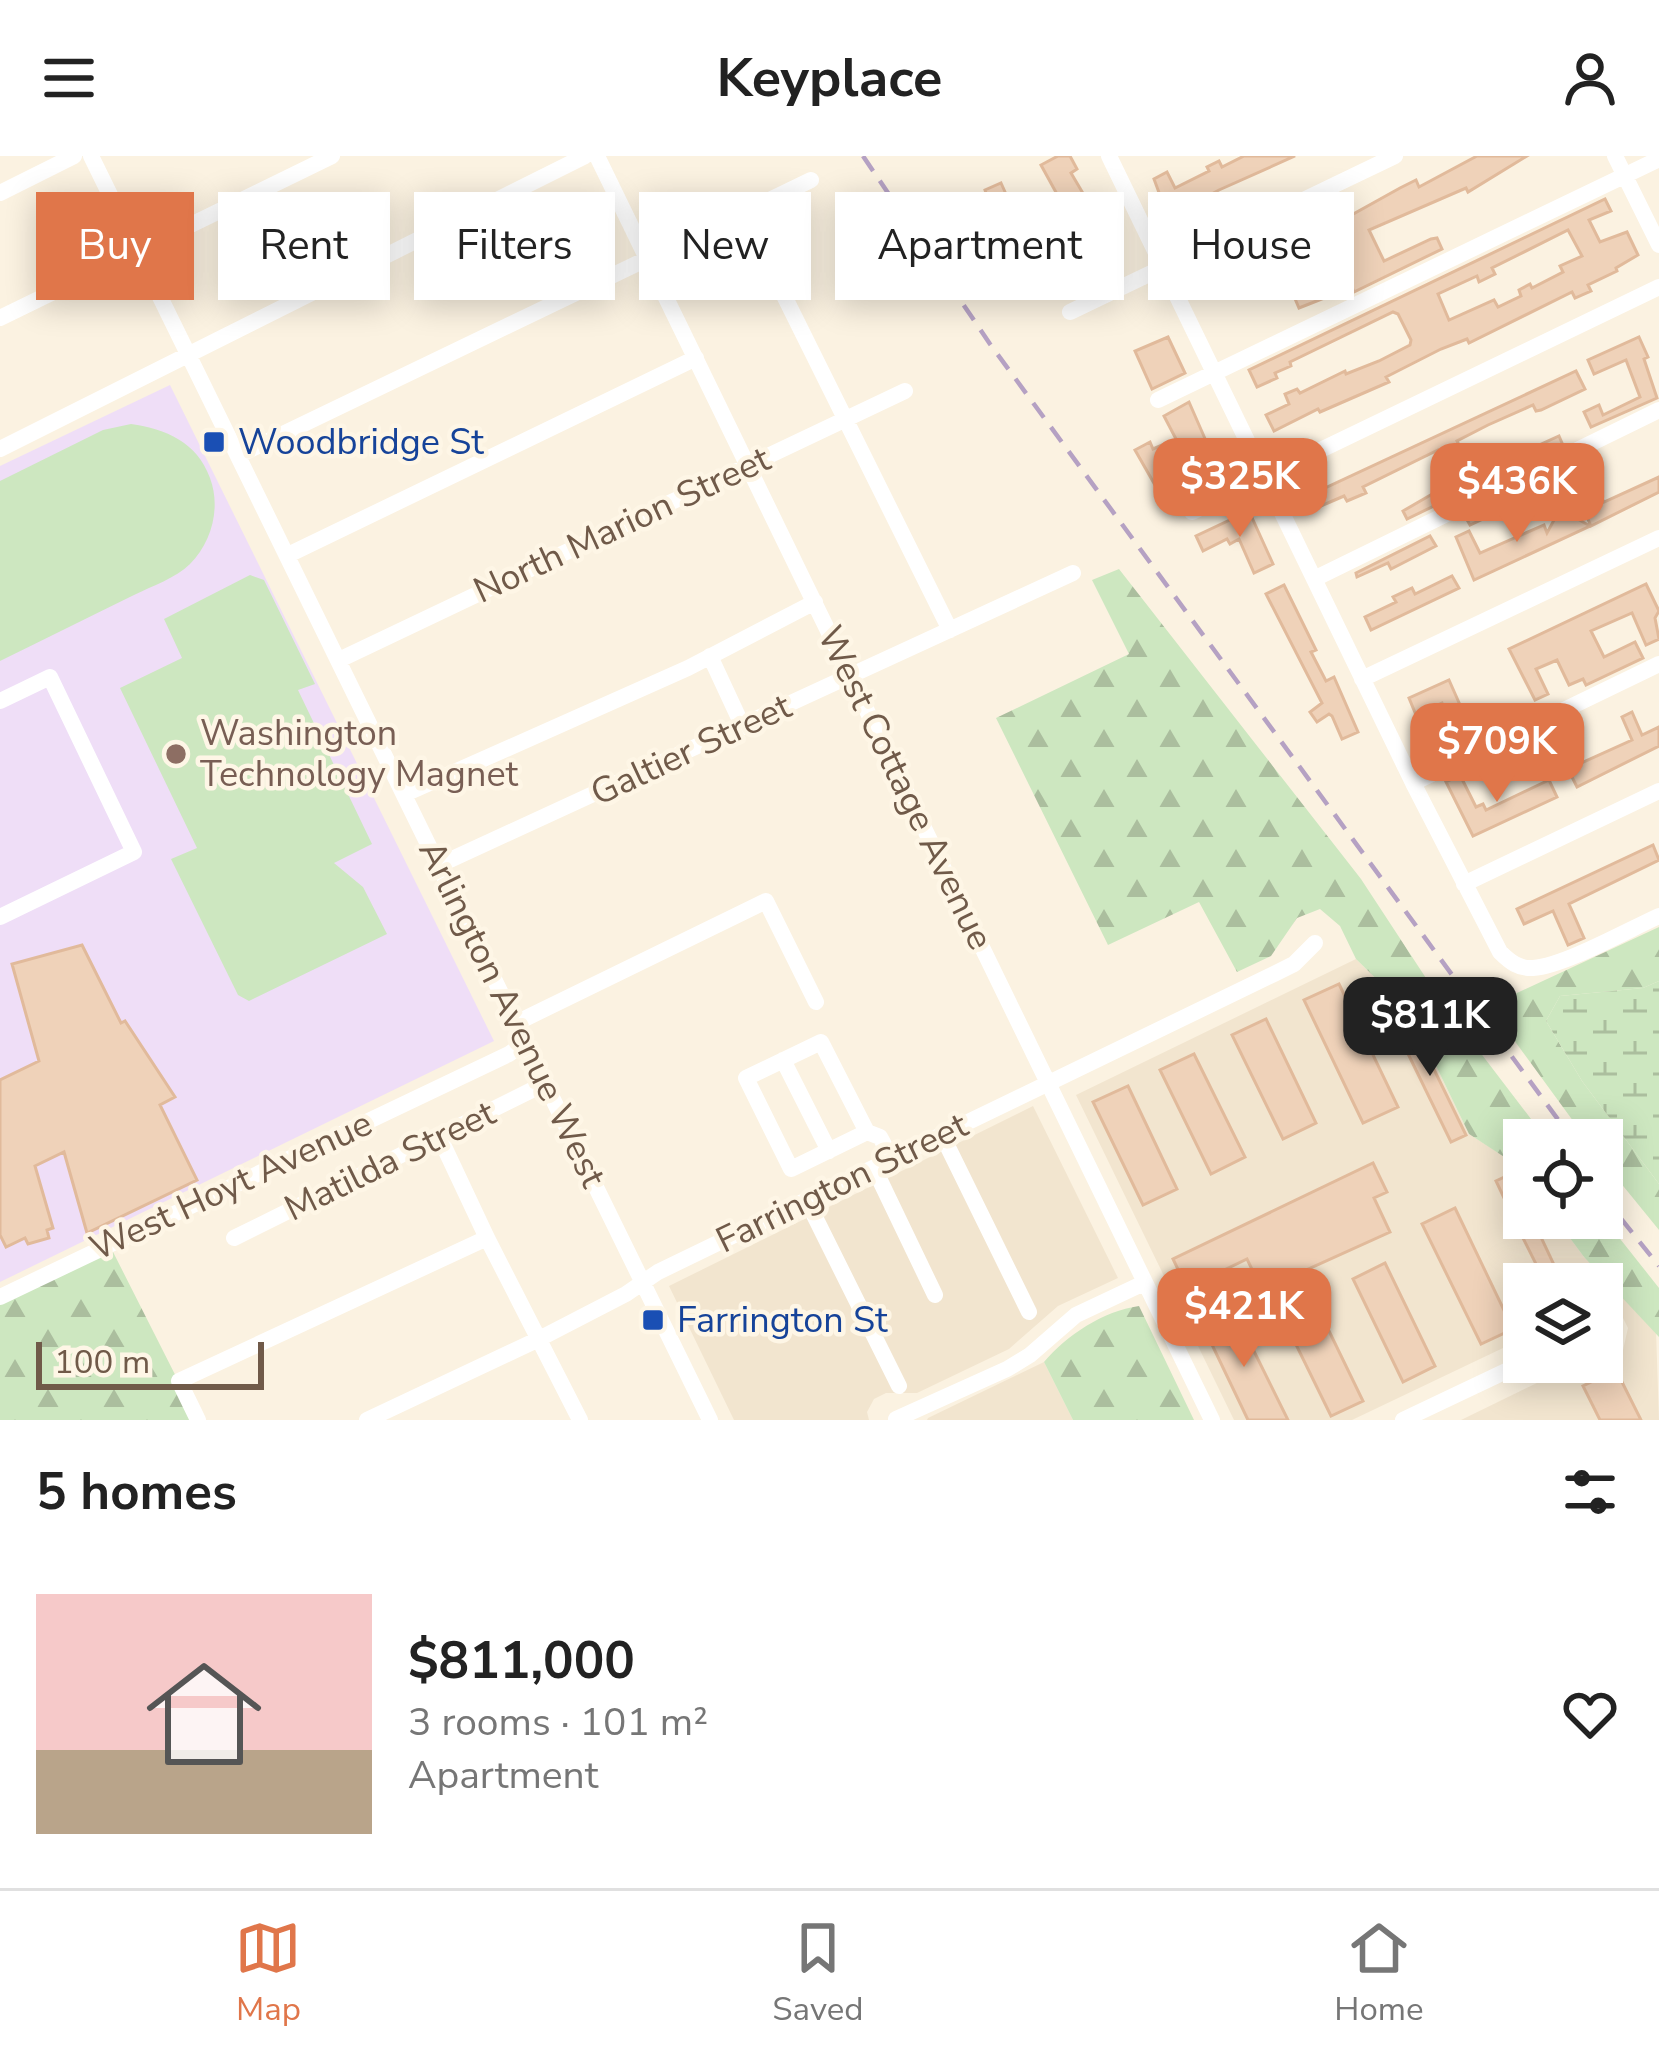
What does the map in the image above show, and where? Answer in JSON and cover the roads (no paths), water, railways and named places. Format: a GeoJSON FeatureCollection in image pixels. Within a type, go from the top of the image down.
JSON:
{"type":"FeatureCollection","features":[{"type":"Feature","properties":{"kind":"street"},"geometry":{"type":"LineString","coordinates":[[0,193],[74,156]]}},
{"type":"Feature","properties":{"kind":"street","name":"Arlington Avenue West"},"geometry":{"type":"LineString","coordinates":[[92,156],[110,192]]}},
{"type":"Feature","properties":{"kind":"street"},"geometry":{"type":"LineString","coordinates":[[194,222],[332,156]]}},
{"type":"Feature","properties":{"kind":"street"},"geometry":{"type":"LineString","coordinates":[[0,449],[585,156]]}},
{"type":"Feature","properties":{"kind":"street","name":"West Cottage Avenue"},"geometry":{"type":"LineString","coordinates":[[597,156],[639,243]]}},
{"type":"Feature","properties":{"kind":"street"},"geometry":{"type":"LineString","coordinates":[[1320,192],[1396,156]]}},
{"type":"Feature","properties":{"kind":"street"},"geometry":{"type":"LineString","coordinates":[[1616,156],[1659,245]]}},
{"type":"Feature","properties":{"kind":"street"},"geometry":{"type":"LineString","coordinates":[[1113,157],[1148,234]]}},
{"type":"Feature","properties":{"kind":"street"},"geometry":{"type":"LineString","coordinates":[[1158,400],[1659,160]]}},
{"type":"Feature","properties":{"kind":"street"},"geometry":{"type":"LineString","coordinates":[[788,192],[811,181]]}},
{"type":"Feature","properties":{"kind":"street"},"geometry":{"type":"LineString","coordinates":[[239,455],[639,263]]}},
{"type":"Feature","properties":{"kind":"street"},"geometry":{"type":"LineString","coordinates":[[1070,312],[1148,274]]}},
{"type":"Feature","properties":{"kind":"street"},"geometry":{"type":"LineString","coordinates":[[1192,512],[1659,287]]}},
{"type":"Feature","properties":{"kind":"street"},"geometry":{"type":"LineString","coordinates":[[0,318],[36,300]]}},
{"type":"Feature","properties":{"kind":"street","name":"Arlington Avenue West"},"geometry":{"type":"LineString","coordinates":[[164,300],[710,1420]]}},
{"type":"Feature","properties":{"kind":"street","name":"West Cottage Avenue"},"geometry":{"type":"LineString","coordinates":[[667,300],[1212,1420]]}},
{"type":"Feature","properties":{"kind":"street"},"geometry":{"type":"LineString","coordinates":[[787,300],[950,630]]}},
{"type":"Feature","properties":{"kind":"street"},"geometry":{"type":"LineString","coordinates":[[1178,300],[1500,952],[1512,964],[1529,969],[1659,916]]}},
{"type":"Feature","properties":{"kind":"street"},"geometry":{"type":"LineString","coordinates":[[288,555],[696,358]]}},
{"type":"Feature","properties":{"kind":"street","name":"North Marion Street"},"geometry":{"type":"LineString","coordinates":[[339,660],[905,391]]}},
{"type":"Feature","properties":{"kind":"street"},"geometry":{"type":"LineString","coordinates":[[1314,579],[1659,410]]}},
{"type":"Feature","properties":{"kind":"street"},"geometry":{"type":"LineString","coordinates":[[1362,679],[1659,538]]}},
{"type":"Feature","properties":{"kind":"street","name":"Galtier Street"},"geometry":{"type":"LineString","coordinates":[[440,865],[1073,572]]}},
{"type":"Feature","properties":{"kind":"street"},"geometry":{"type":"LineString","coordinates":[[405,794],[710,656],[815,602]]}},
{"type":"Feature","properties":{"kind":"street"},"geometry":{"type":"LineString","coordinates":[[710,656],[743,727]]}},
{"type":"Feature","properties":{"kind":"street"},"geometry":{"type":"LineString","coordinates":[[1413,783],[1659,664]]}},
{"type":"Feature","properties":{"kind":"street"},"geometry":{"type":"LineString","coordinates":[[0,701],[50,677],[134,852],[0,917]]}},
{"type":"Feature","properties":{"kind":"street"},"geometry":{"type":"LineString","coordinates":[[1467,891],[1659,791]]}},
{"type":"Feature","properties":{"kind":"street"},"geometry":{"type":"LineString","coordinates":[[516,1022],[766,901],[816,1001]]}},
{"type":"Feature","properties":{"kind":"street","name":"Farrington Street"},"geometry":{"type":"LineString","coordinates":[[367,1420],[539,1339],[658,1272],[1294,964],[1316,944]]}},
{"type":"Feature","properties":{"kind":"street","name":"West Hoyt Avenue"},"geometry":{"type":"LineString","coordinates":[[0,1297],[526,1042]]}},
{"type":"Feature","properties":{"kind":"street"},"geometry":{"type":"LineString","coordinates":[[867,1132],[791,1169],[746,1078],[821,1042],[867,1132],[880,1137],[892,1159]]}},
{"type":"Feature","properties":{"kind":"street"},"geometry":{"type":"LineString","coordinates":[[783,1060],[829,1150]]}},
{"type":"Feature","properties":{"kind":"street","name":"Matilda Street"},"geometry":{"type":"LineString","coordinates":[[234,1238],[546,1084]]}},
{"type":"Feature","properties":{"kind":"street"},"geometry":{"type":"LineString","coordinates":[[942,1135],[1029,1312]]}},
{"type":"Feature","properties":{"kind":"street"},"geometry":{"type":"LineString","coordinates":[[440,1136],[580,1420]]}},
{"type":"Feature","properties":{"kind":"street"},"geometry":{"type":"LineString","coordinates":[[874,1168],[935,1295]]}},
{"type":"Feature","properties":{"kind":"street"},"geometry":{"type":"LineString","coordinates":[[806,1201],[899,1386]]}},
{"type":"Feature","properties":{"kind":"street"},"geometry":{"type":"LineString","coordinates":[[198,1420],[179,1381],[487,1238]]}},
{"type":"Feature","properties":{"kind":"street"},"geometry":{"type":"LineString","coordinates":[[896,1419],[1006,1369],[1076,1315],[1144,1283]]}},
{"type":"Feature","properties":{"kind":"street"},"geometry":{"type":"LineString","coordinates":[[1402,1420],[1503,1372]]}},
{"type":"Feature","properties":{"kind":"railway"},"geometry":{"type":"LineString","coordinates":[[863,156],[990,344],[1558,1119]]}},
{"type":"Feature","properties":{"kind":"railway"},"geometry":{"type":"LineString","coordinates":[[1623,1221],[1659,1266]]}},
{"type":"Feature","properties":{"kind":"place","name":"Woodbridge St"},"geometry":{"type":"Point","coordinates":[214,442]}},
{"type":"Feature","properties":{"kind":"place","name":"Washington Technology Magnet"},"geometry":{"type":"Point","coordinates":[176,754]}},
{"type":"Feature","properties":{"kind":"place","name":"Farrington St"},"geometry":{"type":"Point","coordinates":[653,1320]}}]}
